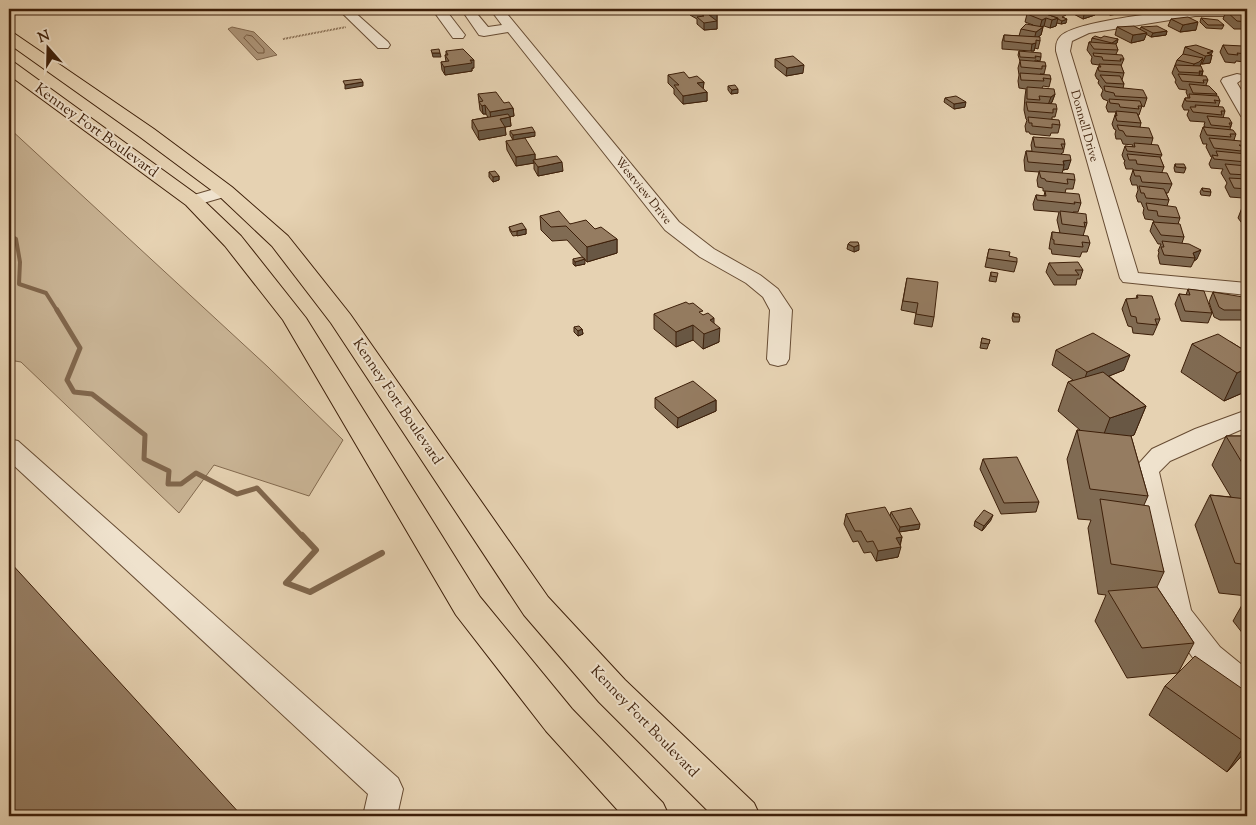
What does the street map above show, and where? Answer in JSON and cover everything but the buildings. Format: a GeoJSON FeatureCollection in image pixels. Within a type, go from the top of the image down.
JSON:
{"type":"FeatureCollection","features":[{"type":"Feature","properties":{"kind":"main road","name":"Kenney Fort Boulevard"},"geometry":{"type":"LineString","coordinates":[[9,37],[147,133],[225,191],[280,241],[341,319],[536,606],[612,691],[740,816]]}},
{"type":"Feature","properties":{"kind":"main road","name":"Kenney Fort Boulevard"},"geometry":{"type":"LineString","coordinates":[[9,67],[193,202],[233,241],[294,318],[468,606],[559,720],[649,816]]}},
{"type":"Feature","properties":{"kind":"street"},"geometry":{"type":"LineString","coordinates":[[344,9],[383,45]]}},
{"type":"Feature","properties":{"kind":"street"},"geometry":{"type":"LineString","coordinates":[[438,9],[458,35]]}},
{"type":"Feature","properties":{"kind":"street"},"geometry":{"type":"LineString","coordinates":[[467,9],[484,32],[510,28]]}},
{"type":"Feature","properties":{"kind":"street","name":"Westview Drive"},"geometry":{"type":"LineString","coordinates":[[496,9],[672,226],[707,253],[753,279],[771,293],[781,310],[778,358]]}},
{"type":"Feature","properties":{"kind":"street","name":"Donnell Drive"},"geometry":{"type":"LineString","coordinates":[[1247,12],[1195,12],[1086,30],[1066,38],[1063,44],[1063,52],[1130,278],[1247,289]]}},
{"type":"Feature","properties":{"kind":"street"},"geometry":{"type":"LineString","coordinates":[[1237,78],[1228,81],[1247,113]]}},
{"type":"Feature","properties":{"kind":"street"},"geometry":{"type":"LineString","coordinates":[[193,202],[225,191]]}},
{"type":"Feature","properties":{"kind":"street"},"geometry":{"type":"LineString","coordinates":[[1247,418],[1161,455],[1146,470],[1177,614],[1208,656],[1247,687]]}},
{"type":"Feature","properties":{"kind":"street"},"geometry":{"type":"LineString","coordinates":[[9,446],[386,789],[380,816]]}},
{"type":"Feature","properties":{"kind":"path"},"geometry":{"type":"LineString","coordinates":[[283,39],[354,25]]}},
{"type":"Feature","properties":{"kind":"shaded area"},"geometry":{"type":"Polygon","coordinates":[[[9,128],[268,367],[343,440],[309,496],[214,465],[179,513],[21,362],[9,360],[9,128]]]}},
{"type":"Feature","properties":{"kind":"water"},"geometry":{"type":"Polygon","coordinates":[[[232,27],[254,32],[277,55],[257,60],[228,29],[232,27]]]}},
{"type":"Feature","properties":{"kind":"waterway"},"geometry":{"type":"LineString","coordinates":[[9,235],[16,239],[20,262],[19,284],[46,293],[58,312]]}},
{"type":"Feature","properties":{"kind":"waterway"},"geometry":{"type":"LineString","coordinates":[[57,310],[80,348],[67,380],[74,392],[92,394],[145,435],[144,459],[169,471],[168,484],[181,484],[196,473],[237,494],[257,488],[303,537]]}},
{"type":"Feature","properties":{"kind":"waterway"},"geometry":{"type":"LineString","coordinates":[[302,535],[316,550],[286,583],[310,592],[382,553]]}}]}
